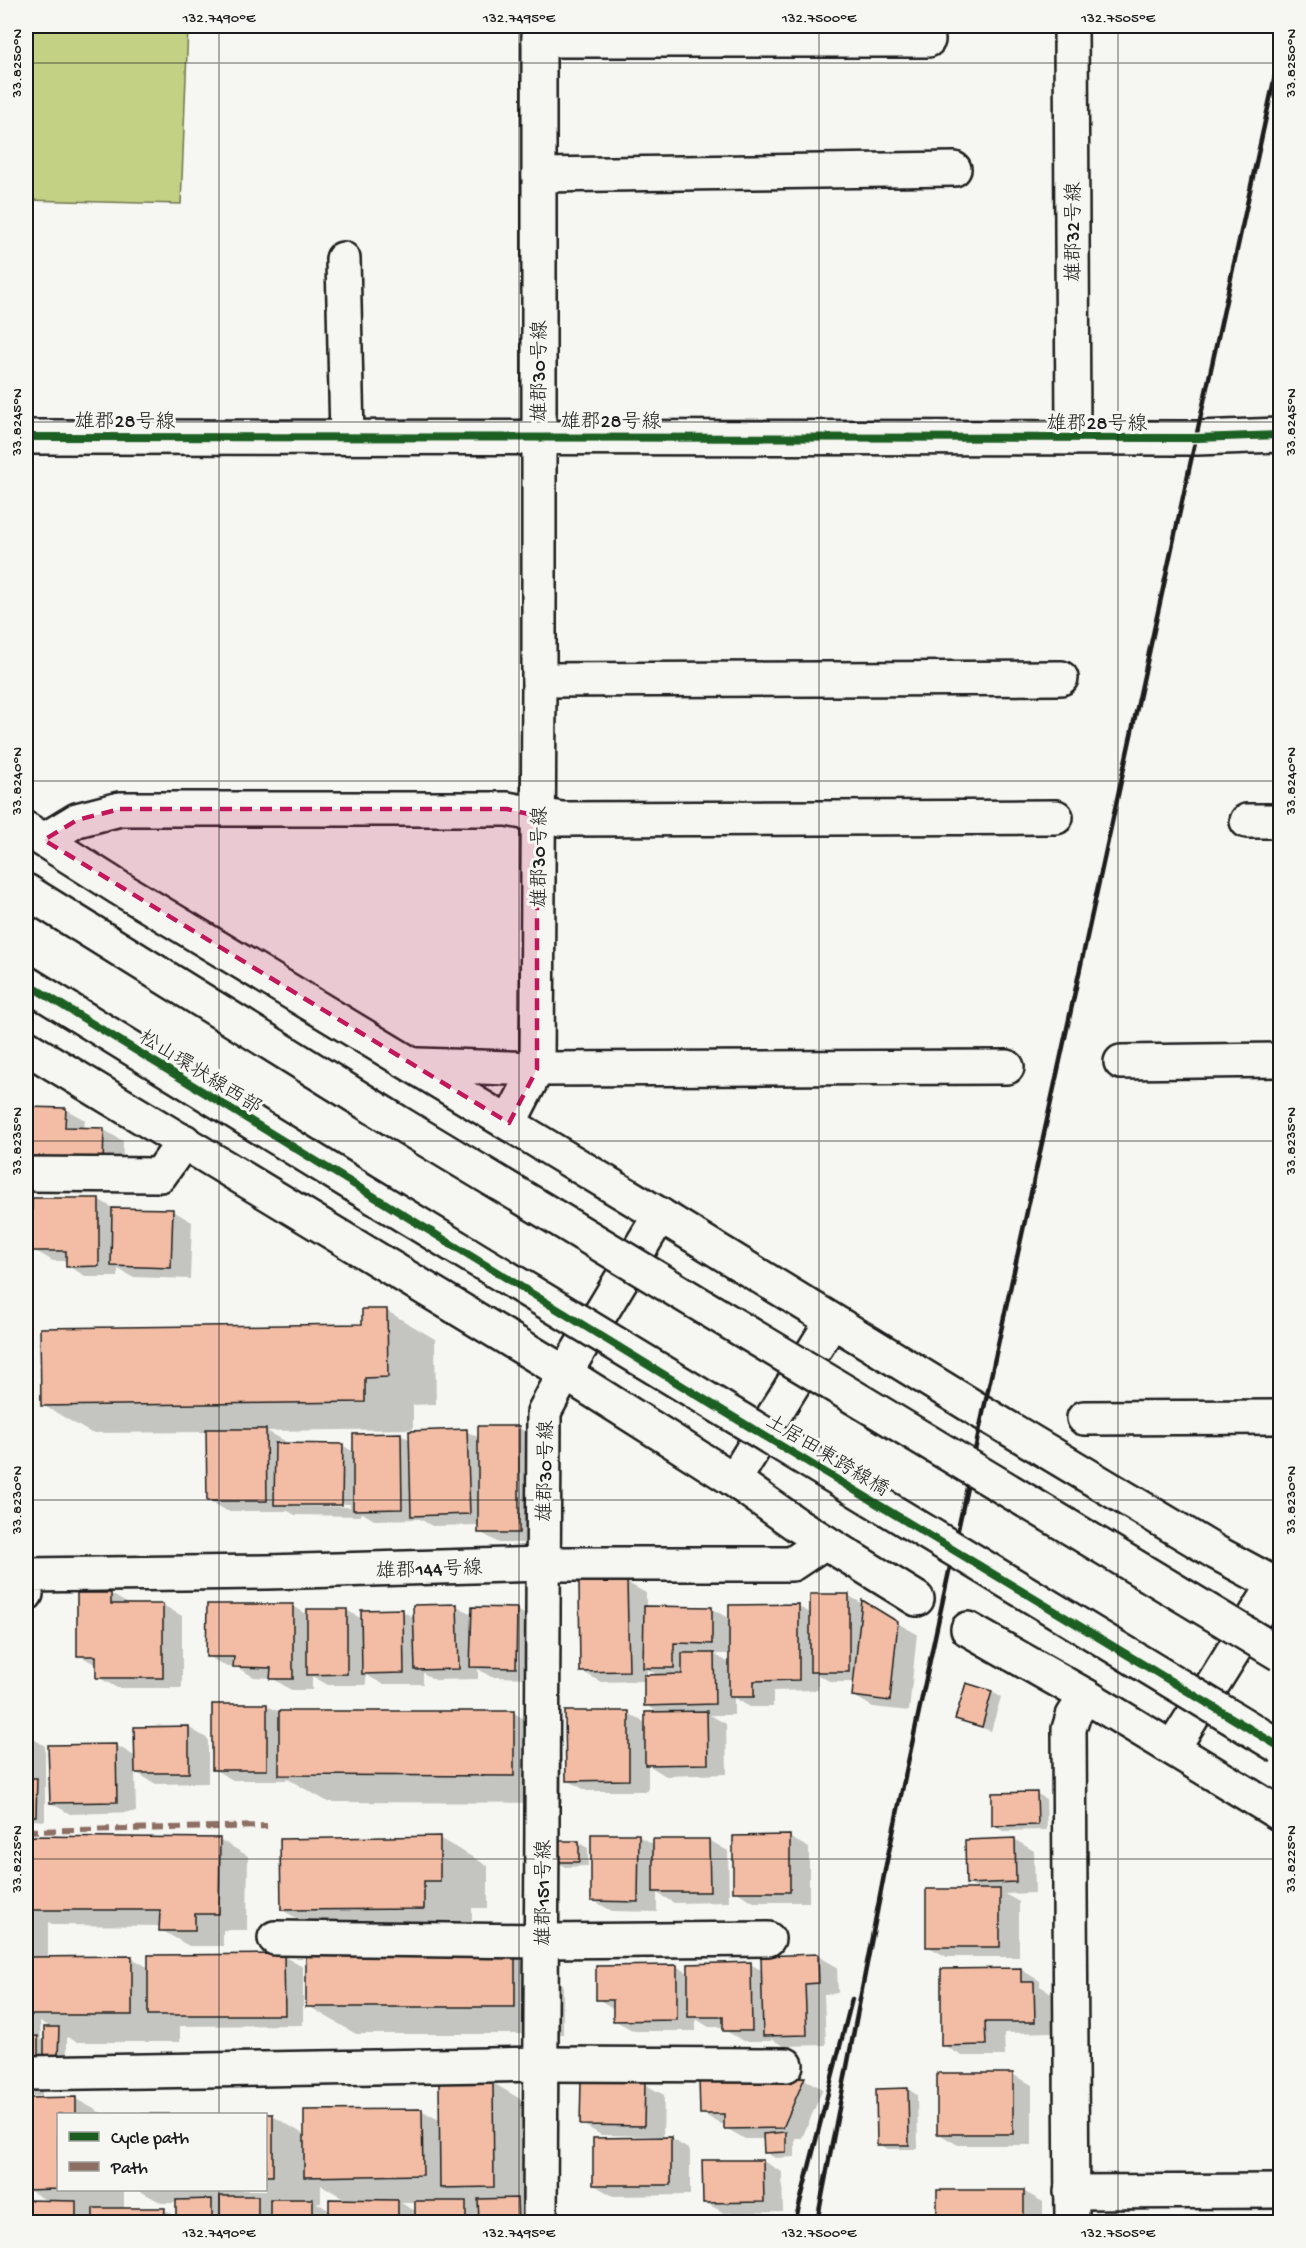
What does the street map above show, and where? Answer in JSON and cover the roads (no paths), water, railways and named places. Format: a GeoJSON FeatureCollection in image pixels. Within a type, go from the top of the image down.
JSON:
{"type":"FeatureCollection","features":[{"type":"Feature","properties":{"kind":"street","name":"雄郡32号線"},"geometry":{"type":"LineString","coordinates":[[1071,26],[1073,438]]}},
{"type":"Feature","properties":{"kind":"street"},"geometry":{"type":"LineString","coordinates":[[539,33],[928,40]]}},
{"type":"Feature","properties":{"kind":"street","name":"雄郡30号線"},"geometry":{"type":"LineString","coordinates":[[509,1123],[537,1070],[539,33]]}},
{"type":"Feature","properties":{"kind":"street"},"geometry":{"type":"LineString","coordinates":[[539,175],[954,169]]}},
{"type":"Feature","properties":{"kind":"street"},"geometry":{"type":"LineString","coordinates":[[343,259],[347,437]]}},
{"type":"Feature","properties":{"kind":"street","name":"雄郡28号線"},"geometry":{"type":"LineString","coordinates":[[26,437],[1197,438],[1281,435]]}},
{"type":"Feature","properties":{"kind":"street"},"geometry":{"type":"LineString","coordinates":[[539,680],[1061,678]]}},
{"type":"Feature","properties":{"kind":"street"},"geometry":{"type":"LineString","coordinates":[[34,834],[120,809],[507,809],[561,819],[1056,817]]}},
{"type":"Feature","properties":{"kind":"street"},"geometry":{"type":"LineString","coordinates":[[1246,821],[1281,821]]}},
{"type":"Feature","properties":{"kind":"street"},"geometry":{"type":"LineString","coordinates":[[34,834],[119,888],[415,1065],[1216,1553],[1279,1584],[1173,1748]]}},
{"type":"Feature","properties":{"kind":"street"},"geometry":{"type":"LineString","coordinates":[[26,891],[394,1120],[1281,1654]]}},
{"type":"Feature","properties":{"kind":"street","name":"松山環状線西部"},"geometry":{"type":"LineString","coordinates":[[26,982],[359,1188]]}},
{"type":"Feature","properties":{"kind":"street"},"geometry":{"type":"LineString","coordinates":[[26,1047],[565,1372],[734,1480],[825,1542],[917,1599]]}},
{"type":"Feature","properties":{"kind":"street"},"geometry":{"type":"LineString","coordinates":[[1121,1062],[1281,1060]]}},
{"type":"Feature","properties":{"kind":"street"},"geometry":{"type":"LineString","coordinates":[[415,1065],[537,1070],[1007,1066]]}},
{"type":"Feature","properties":{"kind":"street"},"geometry":{"type":"LineString","coordinates":[[26,1174],[160,1175],[184,1141]]}},
{"type":"Feature","properties":{"kind":"street","name":"土居田東跨線橋"},"geometry":{"type":"LineString","coordinates":[[359,1188],[1281,1747]]}},
{"type":"Feature","properties":{"kind":"street","name":"雄郡30号線"},"geometry":{"type":"LineString","coordinates":[[543,1564],[544,1412],[565,1372],[660,1215]]}},
{"type":"Feature","properties":{"kind":"street"},"geometry":{"type":"LineString","coordinates":[[734,1480],[832,1321]]}},
{"type":"Feature","properties":{"kind":"street"},"geometry":{"type":"LineString","coordinates":[[1084,1418],[1281,1418]]}},
{"type":"Feature","properties":{"kind":"street","name":"雄郡144号線"},"geometry":{"type":"LineString","coordinates":[[26,1575],[267,1572],[543,1564],[792,1564],[825,1542]]}},
{"type":"Feature","properties":{"kind":"street","name":"雄郡151号線"},"geometry":{"type":"LineString","coordinates":[[540,2223],[543,1564]]}},
{"type":"Feature","properties":{"kind":"street"},"geometry":{"type":"LineString","coordinates":[[26,1575],[26,1594]]}},
{"type":"Feature","properties":{"kind":"street"},"geometry":{"type":"LineString","coordinates":[[968,1629],[1086,1696],[1281,1814]]}},
{"type":"Feature","properties":{"kind":"street"},"geometry":{"type":"LineString","coordinates":[[1086,1696],[1073,1716],[1068,1729],[1072,2207],[1281,2191]]}},
{"type":"Feature","properties":{"kind":"street"},"geometry":{"type":"LineString","coordinates":[[275,1938],[542,1941],[768,1939]]}},
{"type":"Feature","properties":{"kind":"street"},"geometry":{"type":"LineString","coordinates":[[28,2073],[542,2064],[786,2065]]}},
{"type":"Feature","properties":{"kind":"railway"},"geometry":{"type":"LineString","coordinates":[[817,2222],[886,1865],[1280,53]]}},
{"type":"Feature","properties":{"kind":"railway"},"geometry":{"type":"LineString","coordinates":[[795,2222],[852,1999]]}}]}
